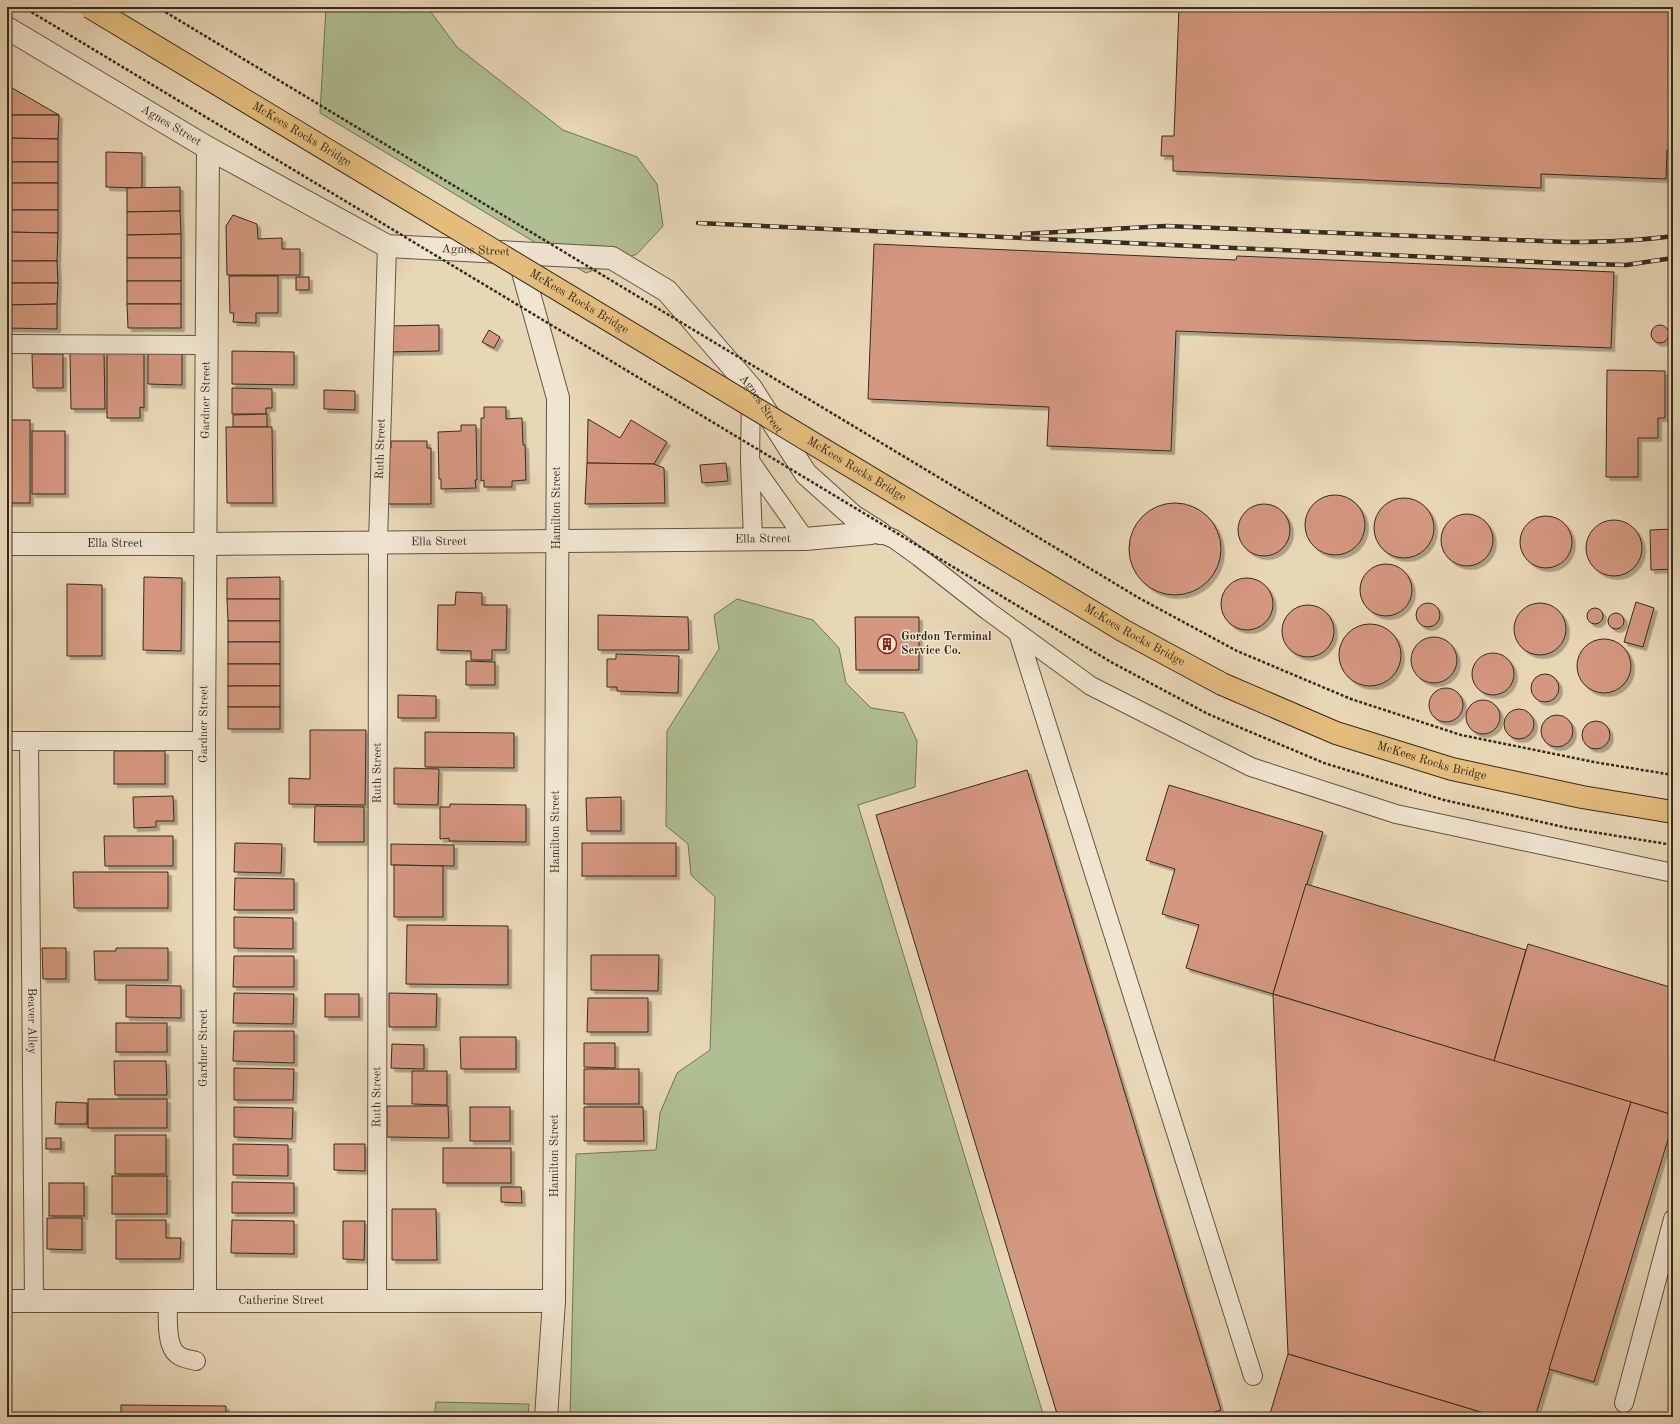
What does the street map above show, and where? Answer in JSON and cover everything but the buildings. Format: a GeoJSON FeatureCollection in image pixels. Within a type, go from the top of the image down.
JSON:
{"type":"FeatureCollection","features":[{"type":"Feature","properties":{"kind":"main road","name":"McKees Rocks Bridge"},"geometry":{"type":"LineString","coordinates":[[90,7],[1124,632],[1222,684],[1336,733],[1452,769],[1582,797],[1673,812]]}},
{"type":"Feature","properties":{"kind":"street","name":"Agnes Street"},"geometry":{"type":"LineString","coordinates":[[7,28],[208,148],[387,246],[612,258],[667,291],[751,388],[806,474],[853,516],[876,533]]}},
{"type":"Feature","properties":{"kind":"street","name":"Gardner Street"},"geometry":{"type":"LineString","coordinates":[[205,1300],[204,741],[208,148]]}},
{"type":"Feature","properties":{"kind":"street","name":"Hamilton Street"},"geometry":{"type":"LineString","coordinates":[[518,253],[558,398],[554,1301],[546,1417]]}},
{"type":"Feature","properties":{"kind":"street","name":"Ella Street"},"geometry":{"type":"LineString","coordinates":[[7,544],[205,544],[805,539],[876,533]]}},
{"type":"Feature","properties":{"kind":"street","name":"Catherine Street"},"geometry":{"type":"LineString","coordinates":[[7,1301],[554,1301]]}},
{"type":"Feature","properties":{"kind":"lane","name":"Ruth Street"},"geometry":{"type":"LineString","coordinates":[[377,1300],[378,542],[387,246]]}},
{"type":"Feature","properties":{"kind":"lane"},"geometry":{"type":"LineString","coordinates":[[7,344],[206,345]]}},
{"type":"Feature","properties":{"kind":"lane"},"geometry":{"type":"LineString","coordinates":[[751,388],[750,461],[753,539]]}},
{"type":"Feature","properties":{"kind":"lane"},"geometry":{"type":"LineString","coordinates":[[750,461],[805,539]]}},
{"type":"Feature","properties":{"kind":"lane"},"geometry":{"type":"LineString","coordinates":[[876,533],[894,539],[988,611],[1091,686],[1251,767],[1396,814],[1673,873]]}},
{"type":"Feature","properties":{"kind":"lane"},"geometry":{"type":"LineString","coordinates":[[1018,633],[1253,1376]]}},
{"type":"Feature","properties":{"kind":"lane"},"geometry":{"type":"LineString","coordinates":[[7,741],[204,741]]}},
{"type":"Feature","properties":{"kind":"lane","name":"Beaver Alley"},"geometry":{"type":"LineString","coordinates":[[29,741],[34,1301]]}},
{"type":"Feature","properties":{"kind":"lane"},"geometry":{"type":"LineString","coordinates":[[1624,1403],[1673,1219]]}},
{"type":"Feature","properties":{"kind":"lane"},"geometry":{"type":"LineString","coordinates":[[168,1301],[168,1332],[170,1345],[176,1354],[186,1359],[196,1361]]}},
{"type":"Feature","properties":{"kind":"path"},"geometry":{"type":"LineString","coordinates":[[157,7],[1139,598],[1237,651],[1351,699],[1461,735],[1594,762],[1673,775]]}},
{"type":"Feature","properties":{"kind":"green space"},"geometry":{"type":"Polygon","coordinates":[[[326,7],[427,7],[457,47],[563,130],[637,157],[657,184],[663,226],[637,254],[586,273],[320,113],[326,7]]]}},
{"type":"Feature","properties":{"kind":"green space"},"geometry":{"type":"Polygon","coordinates":[[[737,599],[813,620],[839,648],[846,683],[871,708],[904,713],[917,741],[915,787],[858,805],[1044,1417],[570,1417],[576,1154],[656,1150],[660,1113],[677,1073],[710,1050],[715,897],[691,875],[688,844],[666,826],[667,731],[719,649],[714,615],[737,599]]]}},
{"type":"Feature","properties":{"kind":"green space"},"geometry":{"type":"Polygon","coordinates":[[[436,1402],[529,1404],[528,1417],[434,1417],[436,1402]]]}},
{"type":"Feature","properties":{"kind":"railway"},"geometry":{"type":"LineString","coordinates":[[698,223],[1559,263],[1626,265],[1673,258]]}},
{"type":"Feature","properties":{"kind":"railway"},"geometry":{"type":"LineString","coordinates":[[1022,234],[1166,226],[1566,242],[1620,241],[1673,236]]}},
{"type":"Feature","properties":{"kind":"place","name":"Gordon Terminal Service Co."},"geometry":{"type":"Point","coordinates":[887,644]}}]}
